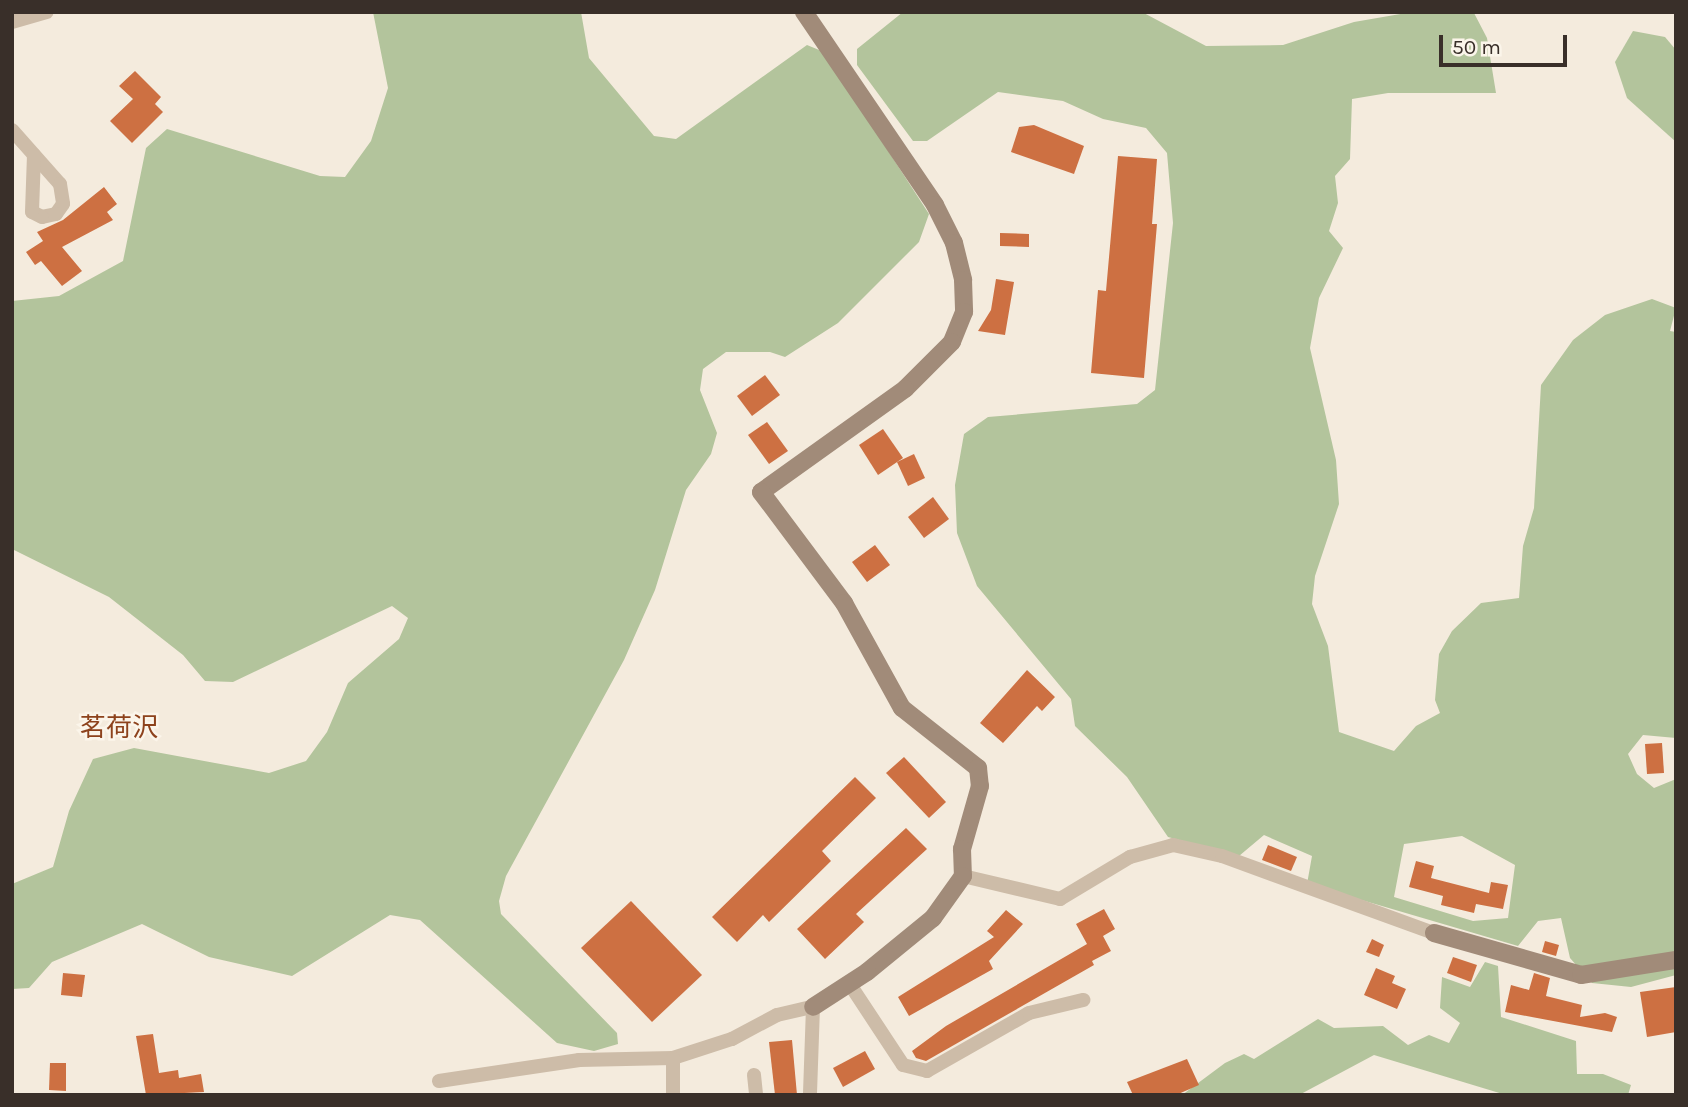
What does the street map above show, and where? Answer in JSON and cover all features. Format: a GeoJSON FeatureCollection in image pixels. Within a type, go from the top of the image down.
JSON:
{"type":"FeatureCollection","features":[{"type":"Feature","properties":{"kind":"street"},"geometry":{"type":"LineString","coordinates":[[12,22],[47,12]]}},
{"type":"Feature","properties":{"kind":"street"},"geometry":{"type":"LineString","coordinates":[[439,1082],[579,1060],[673,1058],[732,1039],[777,1015],[813,1007],[849,983],[933,918],[963,876],[962,849],[980,786],[978,768],[902,708],[844,603],[761,492],[905,389],[952,342],[964,312],[963,280],[954,243],[935,205],[804,12]]}},
{"type":"Feature","properties":{"kind":"street"},"geometry":{"type":"LineString","coordinates":[[12,130],[34,155]]}},
{"type":"Feature","properties":{"kind":"street"},"geometry":{"type":"LineString","coordinates":[[963,876],[1060,899],[1130,857],[1172,845],[1222,856],[1434,933],[1581,975],[1676,960]]}},
{"type":"Feature","properties":{"kind":"street"},"geometry":{"type":"LineString","coordinates":[[849,983],[903,1065],[928,1070],[1029,1013],[1083,1000]]}},
{"type":"Feature","properties":{"kind":"street"},"geometry":{"type":"LineString","coordinates":[[810,1095],[813,1007]]}},
{"type":"Feature","properties":{"kind":"street"},"geometry":{"type":"LineString","coordinates":[[673,1058],[673,1095]]}},
{"type":"Feature","properties":{"kind":"street"},"geometry":{"type":"LineString","coordinates":[[754,1075],[755,1095]]}},
{"type":"Feature","properties":{"kind":"green space"},"geometry":{"type":"Polygon","coordinates":[[[373,12],[581,12],[589,58],[654,136],[676,139],[807,45],[824,52],[929,214],[919,242],[838,323],[785,357],[770,352],[726,352],[703,369],[700,390],[717,433],[711,454],[686,490],[655,590],[624,660],[506,876],[499,901],[501,914],[617,1033],[618,1044],[594,1051],[557,1043],[420,920],[390,915],[292,976],[209,957],[142,924],[52,962],[29,988],[12,989],[12,884],[53,867],[69,811],[93,759],[134,748],[269,773],[306,761],[327,732],[348,683],[399,639],[408,618],[392,606],[233,682],[205,681],[183,655],[109,597],[12,549],[12,301],[59,296],[123,261],[146,148],[167,129],[320,176],[345,177],[371,141],[388,88],[373,12]]]}},
{"type":"Feature","properties":{"kind":"green space"},"geometry":{"type":"Polygon","coordinates":[[[903,12],[1142,12],[1206,46],[1283,45],[1354,22],[1412,12],[1474,13],[1487,38],[1496,93],[1388,93],[1352,99],[1350,159],[1335,176],[1338,203],[1329,231],[1343,248],[1319,298],[1310,348],[1336,460],[1339,504],[1315,576],[1312,604],[1328,646],[1339,732],[1394,751],[1416,726],[1440,713],[1435,700],[1439,654],[1452,631],[1481,603],[1519,598],[1523,546],[1534,508],[1541,385],[1573,340],[1605,315],[1652,299],[1676,308],[1670,331],[1676,332],[1676,738],[1643,735],[1628,754],[1637,774],[1654,788],[1676,779],[1676,975],[1631,987],[1592,983],[1570,958],[1561,918],[1538,921],[1518,946],[1307,884],[1312,856],[1264,835],[1239,856],[1168,837],[1127,777],[1075,726],[1071,699],[977,586],[957,533],[955,485],[964,434],[988,417],[1137,404],[1155,390],[1173,223],[1167,153],[1146,128],[1103,119],[1063,101],[998,92],[927,141],[913,141],[857,65],[857,49],[903,12]],[[1462,836],[1404,844],[1394,897],[1473,921],[1508,918],[1515,865],[1462,836]]]}},
{"type":"Feature","properties":{"kind":"green space"},"geometry":{"type":"Polygon","coordinates":[[[1633,31],[1665,37],[1676,50],[1676,142],[1627,98],[1615,62],[1633,31]]]}},
{"type":"Feature","properties":{"kind":"green space"},"geometry":{"type":"Polygon","coordinates":[[[1485,962],[1498,966],[1501,1017],[1576,1041],[1577,1074],[1603,1074],[1631,1085],[1628,1095],[1506,1095],[1374,1055],[1299,1095],[1182,1095],[1225,1063],[1244,1054],[1254,1059],[1318,1019],[1334,1028],[1383,1026],[1408,1045],[1429,1035],[1449,1043],[1460,1023],[1440,1008],[1442,977],[1470,987],[1485,962]]]}},
{"type":"Feature","properties":{"kind":"building"},"geometry":{"type":"Polygon","coordinates":[[[135,71],[161,97],[155,104],[163,112],[132,143],[110,121],[133,99],[119,86],[135,71]]]}},
{"type":"Feature","properties":{"kind":"building"},"geometry":{"type":"Polygon","coordinates":[[[1034,125],[1084,146],[1074,174],[1011,152],[1019,127],[1034,125]]]}},
{"type":"Feature","properties":{"kind":"building"},"geometry":{"type":"Polygon","coordinates":[[[1118,156],[1157,159],[1152,224],[1157,224],[1144,378],[1091,373],[1098,290],[1106,291],[1118,156]]]}},
{"type":"Feature","properties":{"kind":"building"},"geometry":{"type":"Polygon","coordinates":[[[104,187],[117,204],[107,212],[113,220],[62,247],[82,271],[62,286],[41,261],[35,265],[26,252],[43,241],[37,232],[63,220],[104,187]]]}},
{"type":"Feature","properties":{"kind":"building"},"geometry":{"type":"Polygon","coordinates":[[[1000,233],[1029,234],[1029,247],[1000,246],[1000,233]]]}},
{"type":"Feature","properties":{"kind":"building"},"geometry":{"type":"Polygon","coordinates":[[[996,279],[1014,282],[1005,335],[978,331],[991,310],[996,279]]]}},
{"type":"Feature","properties":{"kind":"building"},"geometry":{"type":"Polygon","coordinates":[[[765,375],[780,395],[752,416],[737,396],[765,375]]]}},
{"type":"Feature","properties":{"kind":"building"},"geometry":{"type":"Polygon","coordinates":[[[767,422],[788,451],[769,464],[748,435],[767,422]]]}},
{"type":"Feature","properties":{"kind":"building"},"geometry":{"type":"Polygon","coordinates":[[[883,429],[903,458],[878,475],[859,445],[883,429]]]}},
{"type":"Feature","properties":{"kind":"building"},"geometry":{"type":"Polygon","coordinates":[[[914,454],[925,478],[908,486],[897,462],[914,454]]]}},
{"type":"Feature","properties":{"kind":"building"},"geometry":{"type":"Polygon","coordinates":[[[933,497],[949,519],[924,538],[908,517],[933,497]]]}},
{"type":"Feature","properties":{"kind":"building"},"geometry":{"type":"Polygon","coordinates":[[[875,545],[890,565],[867,582],[852,562],[875,545]]]}},
{"type":"Feature","properties":{"kind":"building"},"geometry":{"type":"Polygon","coordinates":[[[1027,670],[1055,697],[1042,711],[1037,706],[1003,743],[980,723],[1027,670]]]}},
{"type":"Feature","properties":{"kind":"building"},"geometry":{"type":"Polygon","coordinates":[[[1662,743],[1664,773],[1647,774],[1645,744],[1662,743]]]}},
{"type":"Feature","properties":{"kind":"building"},"geometry":{"type":"Polygon","coordinates":[[[904,757],[946,802],[929,818],[886,773],[904,757]]]}},
{"type":"Feature","properties":{"kind":"building"},"geometry":{"type":"Polygon","coordinates":[[[855,777],[876,798],[822,851],[831,861],[769,922],[763,915],[737,942],[712,917],[855,777]]]}},
{"type":"Feature","properties":{"kind":"building"},"geometry":{"type":"Polygon","coordinates":[[[906,828],[927,849],[856,914],[864,922],[825,959],[797,929],[906,828]]]}},
{"type":"Feature","properties":{"kind":"building"},"geometry":{"type":"Polygon","coordinates":[[[1268,845],[1297,857],[1291,871],[1262,860],[1268,845]]]}},
{"type":"Feature","properties":{"kind":"building"},"geometry":{"type":"Polygon","coordinates":[[[1416,861],[1434,866],[1431,878],[1489,893],[1491,882],[1508,885],[1503,909],[1476,904],[1474,913],[1441,905],[1443,896],[1409,887],[1416,861]]]}},
{"type":"Feature","properties":{"kind":"building"},"geometry":{"type":"Polygon","coordinates":[[[631,901],[702,975],[652,1022],[581,948],[631,901]]]}},
{"type":"Feature","properties":{"kind":"building"},"geometry":{"type":"Polygon","coordinates":[[[1104,909],[1115,929],[1103,936],[1111,951],[1092,961],[1094,965],[926,1061],[916,1058],[912,1051],[946,1026],[1087,944],[1076,924],[1104,909]]]}},
{"type":"Feature","properties":{"kind":"building"},"geometry":{"type":"Polygon","coordinates":[[[1006,910],[1023,924],[989,961],[993,969],[909,1016],[898,997],[994,937],[987,931],[1006,910]]]}},
{"type":"Feature","properties":{"kind":"building"},"geometry":{"type":"Polygon","coordinates":[[[1372,939],[1384,945],[1379,957],[1366,952],[1372,939]]]}},
{"type":"Feature","properties":{"kind":"building"},"geometry":{"type":"Polygon","coordinates":[[[1545,941],[1559,945],[1556,956],[1542,952],[1545,941]]]}},
{"type":"Feature","properties":{"kind":"building"},"geometry":{"type":"Polygon","coordinates":[[[1453,957],[1477,965],[1471,982],[1447,973],[1453,957]]]}},
{"type":"Feature","properties":{"kind":"building"},"geometry":{"type":"Polygon","coordinates":[[[1376,968],[1395,976],[1392,983],[1406,989],[1397,1009],[1364,995],[1376,968]]]}},
{"type":"Feature","properties":{"kind":"building"},"geometry":{"type":"Polygon","coordinates":[[[63,973],[85,975],[82,997],[61,995],[63,973]]]}},
{"type":"Feature","properties":{"kind":"building"},"geometry":{"type":"Polygon","coordinates":[[[1534,973],[1550,978],[1546,996],[1582,1005],[1580,1017],[1605,1013],[1617,1017],[1612,1032],[1505,1012],[1511,985],[1529,990],[1534,973]]]}},
{"type":"Feature","properties":{"kind":"building"},"geometry":{"type":"Polygon","coordinates":[[[1676,987],[1676,1032],[1647,1037],[1640,992],[1676,987]]]}},
{"type":"Feature","properties":{"kind":"building"},"geometry":{"type":"Polygon","coordinates":[[[153,1034],[159,1073],[178,1070],[179,1078],[201,1074],[204,1092],[146,1095],[136,1036],[153,1034]]]}},
{"type":"Feature","properties":{"kind":"building"},"geometry":{"type":"Polygon","coordinates":[[[792,1040],[797,1095],[775,1095],[769,1042],[792,1040]]]}},
{"type":"Feature","properties":{"kind":"building"},"geometry":{"type":"Polygon","coordinates":[[[865,1051],[875,1069],[843,1087],[833,1068],[865,1051]]]}},
{"type":"Feature","properties":{"kind":"building"},"geometry":{"type":"Polygon","coordinates":[[[1187,1059],[1199,1085],[1176,1095],[1133,1095],[1127,1082],[1187,1059]]]}},
{"type":"Feature","properties":{"kind":"building"},"geometry":{"type":"Polygon","coordinates":[[[50,1063],[66,1063],[66,1091],[49,1090],[50,1063]]]}},
{"type":"Feature","properties":{"kind":"district","name":"茗荷沢"},"geometry":{"type":"Point","coordinates":[119,728]}}]}
